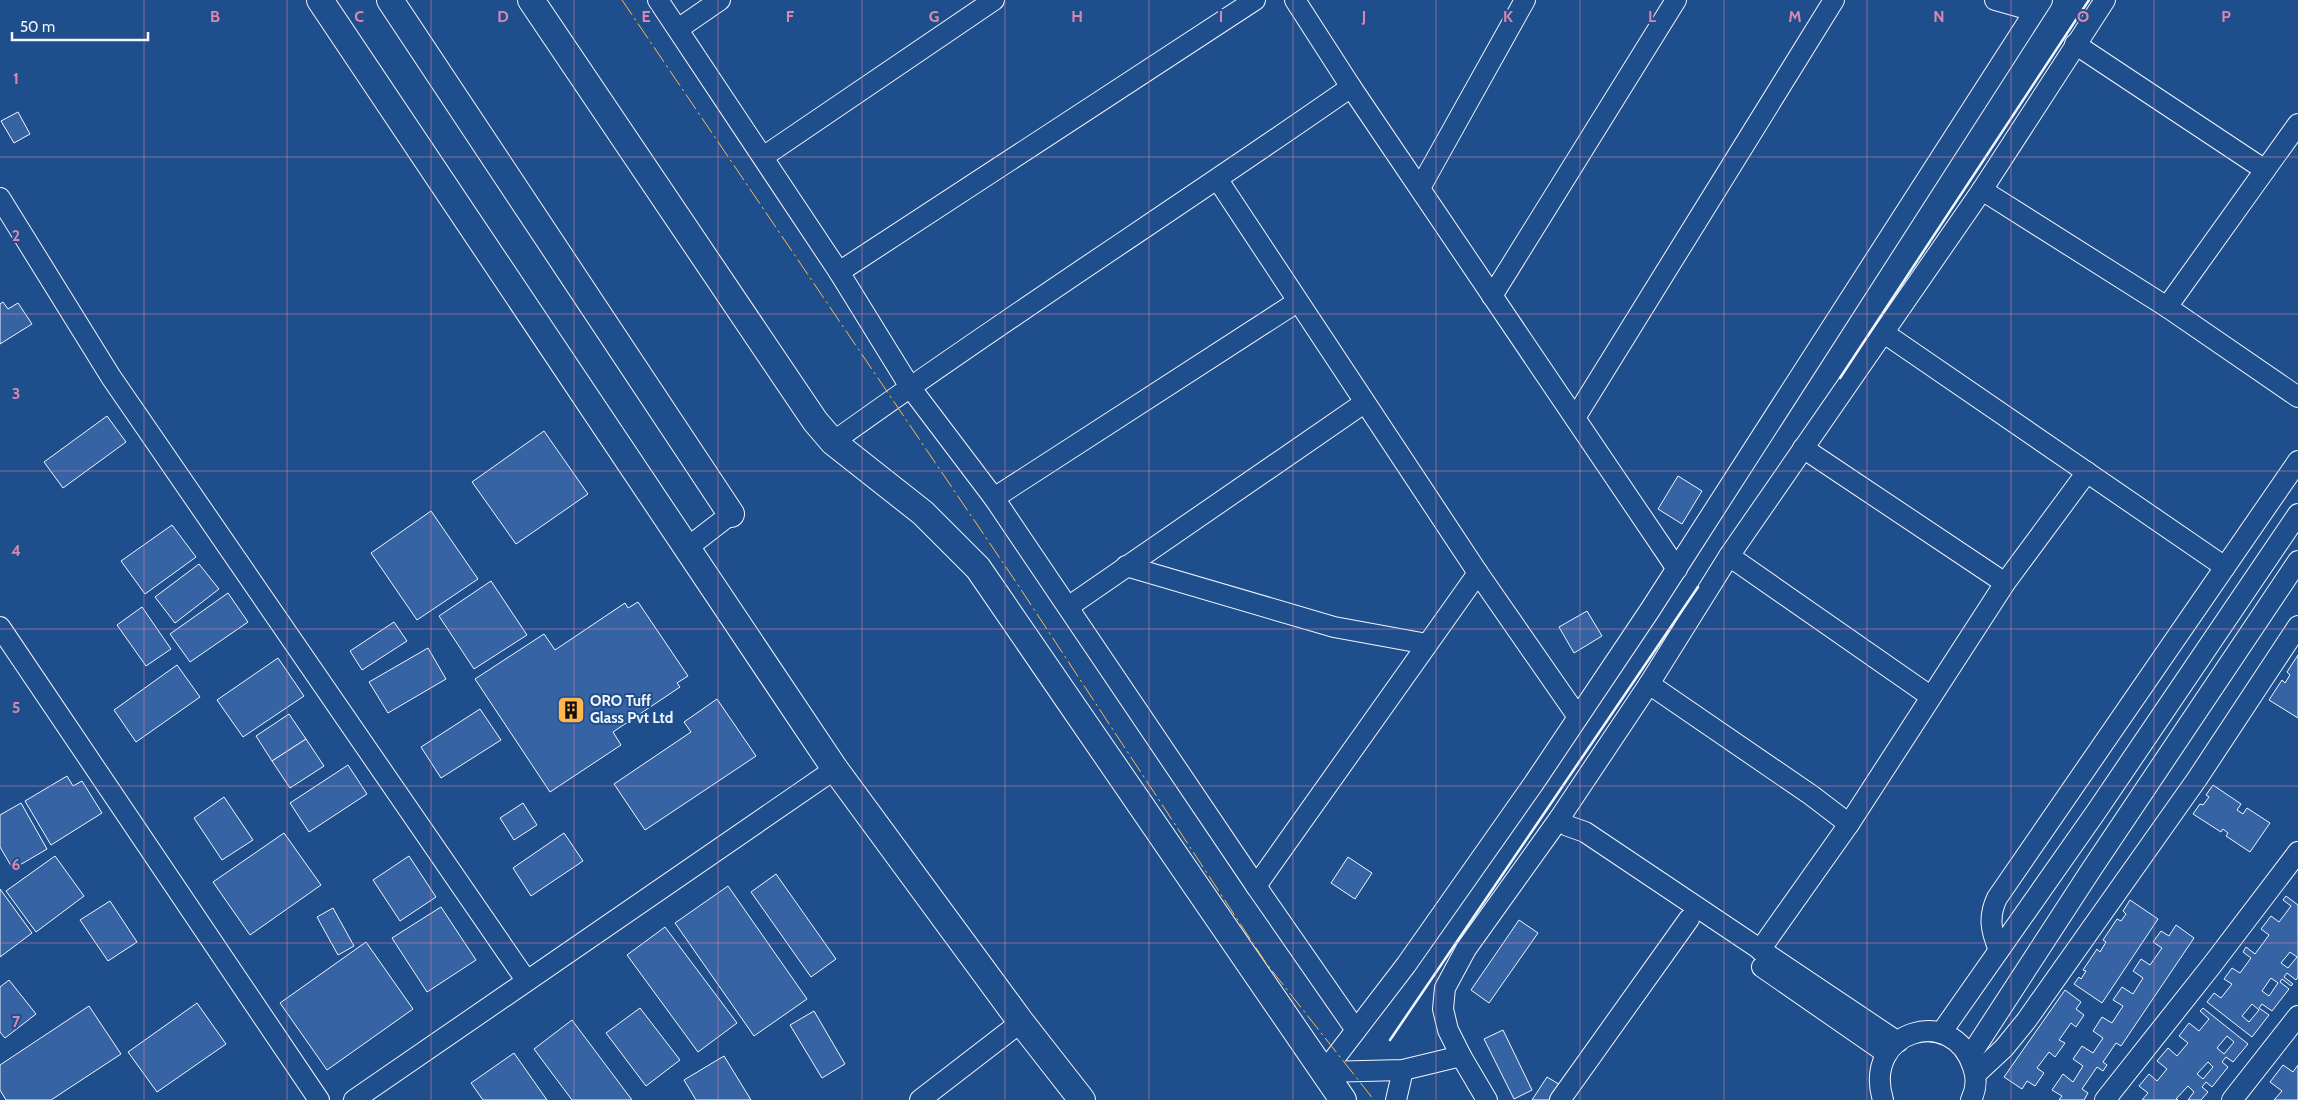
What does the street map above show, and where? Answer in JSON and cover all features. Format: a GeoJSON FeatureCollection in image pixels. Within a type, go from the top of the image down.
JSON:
{"type":"FeatureCollection","features":[{"type":"Feature","properties":{"kind":"main road"},"geometry":{"type":"LineString","coordinates":[[320,0],[836,769],[1021,1022],[1082,1100]]}},
{"type":"Feature","properties":{"kind":"main road"},"geometry":{"type":"LineString","coordinates":[[390,0],[732,514]]}},
{"type":"Feature","properties":{"kind":"main road"},"geometry":{"type":"LineString","coordinates":[[531,0],[815,420],[833,442],[923,513],[978,568],[1343,1100]]}},
{"type":"Feature","properties":{"kind":"street"},"geometry":{"type":"LineString","coordinates":[[658,0],[838,272],[910,387],[994,498],[1256,886],[1356,1030]]}},
{"type":"Feature","properties":{"kind":"street"},"geometry":{"type":"LineString","coordinates":[[678,29],[720,0]]}},
{"type":"Feature","properties":{"kind":"street"},"geometry":{"type":"LineString","coordinates":[[763,158],[994,0]]}},
{"type":"Feature","properties":{"kind":"street"},"geometry":{"type":"LineString","coordinates":[[838,272],[1255,0]]}},
{"type":"Feature","properties":{"kind":"street"},"geometry":{"type":"LineString","coordinates":[[1295,0],[1351,87],[1677,569]]}},
{"type":"Feature","properties":{"kind":"street"},"geometry":{"type":"LineString","coordinates":[[1420,188],[1525,0]]}},
{"type":"Feature","properties":{"kind":"street"},"geometry":{"type":"LineString","coordinates":[[1492,296],[1676,0]]}},
{"type":"Feature","properties":{"kind":"street"},"geometry":{"type":"LineString","coordinates":[[1575,418],[1834,0]]}},
{"type":"Feature","properties":{"kind":"street"},"geometry":{"type":"LineString","coordinates":[[1324,1072],[1406,965],[1578,717],[1677,569],[2038,6],[1995,0]]}},
{"type":"Feature","properties":{"kind":"street"},"geometry":{"type":"LineString","coordinates":[[1487,1100],[1448,1030],[1443,1009],[1444,988],[1466,949],[1563,823],[1729,556],[1982,190],[2105,0]]}},
{"type":"Feature","properties":{"kind":"street"},"geometry":{"type":"LineString","coordinates":[[2075,44],[2266,170]]}},
{"type":"Feature","properties":{"kind":"street"},"geometry":{"type":"LineString","coordinates":[[833,442],[910,387],[1218,180],[1351,87]]}},
{"type":"Feature","properties":{"kind":"street"},"geometry":{"type":"LineString","coordinates":[[2166,307],[2298,124]]}},
{"type":"Feature","properties":{"kind":"street"},"geometry":{"type":"LineString","coordinates":[[1218,180],[1364,403],[1478,573],[1578,717]]}},
{"type":"Feature","properties":{"kind":"street"},"geometry":{"type":"LineString","coordinates":[[1982,190],[2166,307],[2298,398]]}},
{"type":"Feature","properties":{"kind":"street"},"geometry":{"type":"LineString","coordinates":[[0,198],[111,377],[526,980]]}},
{"type":"Feature","properties":{"kind":"street"},"geometry":{"type":"LineString","coordinates":[[994,498],[1297,302]]}},
{"type":"Feature","properties":{"kind":"street"},"geometry":{"type":"LineString","coordinates":[[1884,333],[2225,567]]}},
{"type":"Feature","properties":{"kind":"street"},"geometry":{"type":"LineString","coordinates":[[1068,607],[1364,403]]}},
{"type":"Feature","properties":{"kind":"street"},"geometry":{"type":"LineString","coordinates":[[1803,448],[2005,583]]}},
{"type":"Feature","properties":{"kind":"street"},"geometry":{"type":"LineString","coordinates":[[1999,950],[1992,932],[1991,920],[1991,910],[1996,898],[2298,461]]}},
{"type":"Feature","properties":{"kind":"street"},"geometry":{"type":"LineString","coordinates":[[1760,950],[1849,824],[1930,696],[2005,583],[2087,472]]}},
{"type":"Feature","properties":{"kind":"street"},"geometry":{"type":"LineString","coordinates":[[687,548],[732,514]]}},
{"type":"Feature","properties":{"kind":"street"},"geometry":{"type":"LineString","coordinates":[[1941,1032],[2298,514]]}},
{"type":"Feature","properties":{"kind":"street"},"geometry":{"type":"LineString","coordinates":[[1729,556],[1930,696]]}},
{"type":"Feature","properties":{"kind":"street"},"geometry":{"type":"LineString","coordinates":[[1973,1065],[2096,861],[2298,561]]}},
{"type":"Feature","properties":{"kind":"street"},"geometry":{"type":"LineString","coordinates":[[1126,566],[1334,627],[1427,644]]}},
{"type":"Feature","properties":{"kind":"street"},"geometry":{"type":"LineString","coordinates":[[1256,886],[1478,573]]}},
{"type":"Feature","properties":{"kind":"street"},"geometry":{"type":"LineString","coordinates":[[1973,1065],[2004,1048],[2031,1013],[2197,779],[2298,626]]}},
{"type":"Feature","properties":{"kind":"street"},"geometry":{"type":"LineString","coordinates":[[0,627],[319,1100]]}},
{"type":"Feature","properties":{"kind":"street"},"geometry":{"type":"LineString","coordinates":[[1649,684],[1811,795],[1849,824]]}},
{"type":"Feature","properties":{"kind":"street"},"geometry":{"type":"LineString","coordinates":[[354,1100],[526,980],[836,769]]}},
{"type":"Feature","properties":{"kind":"street"},"geometry":{"type":"LineString","coordinates":[[1563,823],[1580,843],[1689,919],[1892,1047]]}},
{"type":"Feature","properties":{"kind":"street"},"geometry":{"type":"LineString","coordinates":[[1563,823],[1586,832],[1760,950],[1892,1047]]}},
{"type":"Feature","properties":{"kind":"street"},"geometry":{"type":"LineString","coordinates":[[2105,1100],[2212,965],[2298,852]]}},
{"type":"Feature","properties":{"kind":"street"},"geometry":{"type":"LineString","coordinates":[[1560,1100],[1689,919]]}},
{"type":"Feature","properties":{"kind":"street"},"geometry":{"type":"LineString","coordinates":[[2232,1100],[2298,1016]]}},
{"type":"Feature","properties":{"kind":"street"},"geometry":{"type":"LineString","coordinates":[[920,1100],[1021,1022]]}},
{"type":"Feature","properties":{"kind":"street"},"geometry":{"type":"LineString","coordinates":[[1883,1100],[1878,1085],[1880,1066],[1892,1047],[1904,1037],[1922,1031],[1941,1032],[1958,1042],[1973,1065],[1974,1093],[1971,1100]]}},
{"type":"Feature","properties":{"kind":"street"},"geometry":{"type":"LineString","coordinates":[[1324,1072],[1403,1070],[1461,1056]]}},
{"type":"Feature","properties":{"kind":"street"},"geometry":{"type":"LineString","coordinates":[[1396,1100],[1403,1070]]}},
{"type":"Feature","properties":{"kind":"building"},"geometry":{"type":"Polygon","coordinates":[[[18,112],[30,134],[14,143],[1,121],[18,112]]]}},
{"type":"Feature","properties":{"kind":"building"},"geometry":{"type":"Polygon","coordinates":[[[3,302],[8,309],[18,303],[32,324],[0,344],[0,304],[3,302]]]}},
{"type":"Feature","properties":{"kind":"building"},"geometry":{"type":"Polygon","coordinates":[[[107,416],[126,442],[63,488],[44,462],[107,416]]]}},
{"type":"Feature","properties":{"kind":"building"},"geometry":{"type":"Polygon","coordinates":[[[544,431],[588,494],[516,544],[472,482],[544,431]]]}},
{"type":"Feature","properties":{"kind":"building"},"geometry":{"type":"Polygon","coordinates":[[[1678,476],[1702,491],[1682,524],[1658,509],[1678,476]]]}},
{"type":"Feature","properties":{"kind":"building"},"geometry":{"type":"Polygon","coordinates":[[[431,511],[478,579],[417,620],[371,553],[431,511]]]}},
{"type":"Feature","properties":{"kind":"building"},"geometry":{"type":"Polygon","coordinates":[[[172,525],[196,557],[145,594],[121,561],[172,525]]]}},
{"type":"Feature","properties":{"kind":"building"},"geometry":{"type":"Polygon","coordinates":[[[199,564],[219,589],[175,623],[155,597],[199,564]]]}},
{"type":"Feature","properties":{"kind":"building"},"geometry":{"type":"Polygon","coordinates":[[[491,581],[527,635],[474,669],[439,616],[491,581]]]}},
{"type":"Feature","properties":{"kind":"building"},"geometry":{"type":"Polygon","coordinates":[[[228,593],[248,622],[190,662],[170,634],[228,593]]]}},
{"type":"Feature","properties":{"kind":"building","name":"ORO Tuff Glass Pvt Ltd"},"geometry":{"type":"Polygon","coordinates":[[[638,602],[688,676],[677,683],[680,687],[613,732],[621,745],[550,792],[475,679],[544,634],[555,650],[625,603],[628,608],[638,602]]]}},
{"type":"Feature","properties":{"kind":"building"},"geometry":{"type":"Polygon","coordinates":[[[142,607],[171,649],[146,666],[117,625],[142,607]]]}},
{"type":"Feature","properties":{"kind":"building"},"geometry":{"type":"Polygon","coordinates":[[[1587,611],[1602,636],[1574,653],[1559,627],[1587,611]]]}},
{"type":"Feature","properties":{"kind":"building"},"geometry":{"type":"Polygon","coordinates":[[[394,622],[407,641],[362,670],[350,651],[394,622]]]}},
{"type":"Feature","properties":{"kind":"building"},"geometry":{"type":"Polygon","coordinates":[[[428,648],[446,679],[388,713],[369,682],[428,648]]]}},
{"type":"Feature","properties":{"kind":"building"},"geometry":{"type":"Polygon","coordinates":[[[2298,655],[2298,718],[2269,700],[2282,680],[2285,683],[2290,675],[2287,672],[2298,655]]]}},
{"type":"Feature","properties":{"kind":"building"},"geometry":{"type":"Polygon","coordinates":[[[278,658],[304,696],[243,737],[217,700],[278,658]]]}},
{"type":"Feature","properties":{"kind":"building"},"geometry":{"type":"Polygon","coordinates":[[[177,665],[200,697],[136,742],[114,710],[177,665]]]}},
{"type":"Feature","properties":{"kind":"building"},"geometry":{"type":"Polygon","coordinates":[[[717,699],[756,756],[645,830],[614,784],[691,732],[684,722],[717,699]]]}},
{"type":"Feature","properties":{"kind":"building"},"geometry":{"type":"Polygon","coordinates":[[[480,709],[501,740],[441,778],[421,747],[480,709]]]}},
{"type":"Feature","properties":{"kind":"building"},"geometry":{"type":"Polygon","coordinates":[[[289,714],[306,739],[272,761],[256,736],[289,714]]]}},
{"type":"Feature","properties":{"kind":"building"},"geometry":{"type":"Polygon","coordinates":[[[306,739],[324,766],[290,788],[272,761],[306,739]]]}},
{"type":"Feature","properties":{"kind":"building"},"geometry":{"type":"Polygon","coordinates":[[[348,765],[367,794],[309,832],[290,803],[348,765]]]}},
{"type":"Feature","properties":{"kind":"building"},"geometry":{"type":"Polygon","coordinates":[[[67,776],[73,786],[82,781],[102,813],[51,845],[25,801],[67,776]]]}},
{"type":"Feature","properties":{"kind":"building"},"geometry":{"type":"Polygon","coordinates":[[[2213,785],[2241,804],[2237,810],[2243,814],[2247,808],[2270,823],[2250,852],[2226,836],[2228,833],[2223,829],[2221,832],[2193,814],[2200,804],[2203,805],[2209,797],[2206,795],[2213,785]]]}},
{"type":"Feature","properties":{"kind":"building"},"geometry":{"type":"Polygon","coordinates":[[[224,797],[253,840],[222,860],[194,818],[224,797]]]}},
{"type":"Feature","properties":{"kind":"building"},"geometry":{"type":"Polygon","coordinates":[[[21,803],[47,849],[13,869],[0,847],[0,815],[21,803]]]}},
{"type":"Feature","properties":{"kind":"building"},"geometry":{"type":"Polygon","coordinates":[[[523,803],[537,825],[514,840],[500,818],[523,803]]]}},
{"type":"Feature","properties":{"kind":"building"},"geometry":{"type":"Polygon","coordinates":[[[284,833],[321,885],[250,935],[213,882],[284,833]]]}},
{"type":"Feature","properties":{"kind":"building"},"geometry":{"type":"Polygon","coordinates":[[[564,833],[583,861],[531,896],[513,868],[564,833]]]}},
{"type":"Feature","properties":{"kind":"building"},"geometry":{"type":"Polygon","coordinates":[[[55,856],[84,896],[36,932],[6,891],[55,856]]]}},
{"type":"Feature","properties":{"kind":"building"},"geometry":{"type":"Polygon","coordinates":[[[409,856],[436,897],[400,921],[373,880],[409,856]]]}},
{"type":"Feature","properties":{"kind":"building"},"geometry":{"type":"Polygon","coordinates":[[[1348,857],[1372,873],[1355,899],[1331,883],[1348,857]]]}},
{"type":"Feature","properties":{"kind":"building"},"geometry":{"type":"Polygon","coordinates":[[[776,874],[836,959],[811,977],[751,892],[776,874]]]}},
{"type":"Feature","properties":{"kind":"building"},"geometry":{"type":"Polygon","coordinates":[[[728,886],[807,999],[754,1036],[675,923],[728,886]]]}},
{"type":"Feature","properties":{"kind":"building"},"geometry":{"type":"Polygon","coordinates":[[[0,889],[32,933],[0,957],[0,889]]]}},
{"type":"Feature","properties":{"kind":"building"},"geometry":{"type":"Polygon","coordinates":[[[2286,896],[2298,905],[2298,977],[2296,980],[2287,973],[2284,977],[2293,984],[2291,986],[2282,979],[2280,982],[2289,989],[2272,1011],[2262,1004],[2259,1008],[2269,1015],[2252,1037],[2207,1002],[2214,993],[2221,998],[2232,984],[2224,979],[2232,968],[2240,973],[2251,958],[2243,952],[2246,947],[2255,954],[2269,935],[2261,929],[2271,916],[2279,922],[2291,906],[2283,900],[2286,896]],[[2290,952],[2281,963],[2288,968],[2297,957],[2290,952]],[[2271,978],[2262,991],[2269,996],[2278,983],[2271,978]],[[2252,1004],[2242,1016],[2249,1022],[2259,1010],[2252,1004]]]}},
{"type":"Feature","properties":{"kind":"building"},"geometry":{"type":"Polygon","coordinates":[[[2130,900],[2158,919],[2102,1003],[2074,984],[2079,977],[2081,979],[2086,971],[2083,970],[2097,949],[2100,952],[2106,942],[2103,940],[2117,919],[2121,921],[2126,914],[2123,911],[2130,900]]]}},
{"type":"Feature","properties":{"kind":"building"},"geometry":{"type":"Polygon","coordinates":[[[110,901],[137,942],[108,961],[80,920],[110,901]]]}},
{"type":"Feature","properties":{"kind":"building"},"geometry":{"type":"Polygon","coordinates":[[[441,907],[476,960],[427,992],[392,938],[441,907]]]}},
{"type":"Feature","properties":{"kind":"building"},"geometry":{"type":"Polygon","coordinates":[[[333,908],[354,946],[338,955],[317,917],[333,908]]]}},
{"type":"Feature","properties":{"kind":"building"},"geometry":{"type":"Polygon","coordinates":[[[1519,920],[1538,933],[1489,1003],[1471,990],[1519,920]]]}},
{"type":"Feature","properties":{"kind":"building"},"geometry":{"type":"Polygon","coordinates":[[[2176,925],[2194,938],[2121,1046],[2116,1043],[2103,1062],[2107,1065],[2103,1071],[2097,1067],[2082,1089],[2088,1093],[2084,1100],[2059,1100],[2062,1096],[2052,1090],[2063,1074],[2073,1082],[2083,1066],[2073,1059],[2082,1046],[2093,1053],[2103,1038],[2093,1031],[2102,1017],[2112,1023],[2123,1006],[2113,1000],[2122,987],[2133,994],[2143,978],[2133,971],[2141,959],[2150,965],[2162,948],[2153,942],[2161,931],[2169,936],[2176,925]]]}},
{"type":"Feature","properties":{"kind":"building"},"geometry":{"type":"Polygon","coordinates":[[[665,927],[737,1023],[698,1052],[627,955],[665,927]]]}},
{"type":"Feature","properties":{"kind":"building"},"geometry":{"type":"Polygon","coordinates":[[[366,942],[413,1009],[327,1070],[280,1003],[366,942]]]}},
{"type":"Feature","properties":{"kind":"building"},"geometry":{"type":"Polygon","coordinates":[[[9,980],[36,1014],[5,1038],[0,1032],[0,987],[9,980]]]}},
{"type":"Feature","properties":{"kind":"building"},"geometry":{"type":"Polygon","coordinates":[[[2065,990],[2081,1002],[2076,1009],[2084,1015],[2076,1027],[2071,1023],[2059,1040],[2065,1043],[2055,1057],[2049,1052],[2037,1068],[2044,1073],[2035,1086],[2027,1081],[2022,1089],[2004,1077],[2065,990]]]}},
{"type":"Feature","properties":{"kind":"building"},"geometry":{"type":"Polygon","coordinates":[[[197,1003],[226,1044],[157,1092],[128,1052],[197,1003]]]}},
{"type":"Feature","properties":{"kind":"building"},"geometry":{"type":"Polygon","coordinates":[[[89,1006],[121,1054],[51,1100],[6,1100],[0,1090],[0,1065],[89,1006]]]}},
{"type":"Feature","properties":{"kind":"building"},"geometry":{"type":"Polygon","coordinates":[[[640,1008],[680,1060],[646,1086],[606,1033],[640,1008]]]}},
{"type":"Feature","properties":{"kind":"building"},"geometry":{"type":"Polygon","coordinates":[[[2203,1008],[2248,1044],[2233,1062],[2226,1057],[2222,1062],[2228,1067],[2212,1087],[2206,1082],[2202,1087],[2208,1092],[2201,1100],[2188,1100],[2194,1092],[2188,1086],[2176,1099],[2178,1100],[2142,1100],[2148,1093],[2139,1086],[2149,1074],[2157,1081],[2167,1069],[2157,1061],[2168,1048],[2177,1056],[2188,1043],[2179,1036],[2189,1023],[2199,1031],[2209,1019],[2200,1011],[2203,1008]],[[2227,1036],[2217,1048],[2224,1054],[2234,1042],[2227,1036]],[[2208,1062],[2197,1074],[2203,1079],[2213,1067],[2208,1062]]]}},
{"type":"Feature","properties":{"kind":"building"},"geometry":{"type":"Polygon","coordinates":[[[814,1011],[845,1064],[822,1078],[790,1025],[814,1011]]]}},
{"type":"Feature","properties":{"kind":"building"},"geometry":{"type":"Polygon","coordinates":[[[572,1020],[632,1100],[572,1100],[534,1049],[572,1020]]]}},
{"type":"Feature","properties":{"kind":"building"},"geometry":{"type":"Polygon","coordinates":[[[1503,1030],[1532,1090],[1514,1099],[1484,1039],[1503,1030]]]}},
{"type":"Feature","properties":{"kind":"building"},"geometry":{"type":"Polygon","coordinates":[[[514,1053],[547,1100],[483,1100],[471,1083],[514,1053]]]}},
{"type":"Feature","properties":{"kind":"building"},"geometry":{"type":"Polygon","coordinates":[[[724,1056],[751,1100],[696,1100],[684,1080],[724,1056]]]}},
{"type":"Feature","properties":{"kind":"building"},"geometry":{"type":"Polygon","coordinates":[[[2283,1065],[2293,1072],[2298,1065],[2298,1100],[2274,1100],[2282,1091],[2270,1082],[2283,1065]]]}},
{"type":"Feature","properties":{"kind":"building"},"geometry":{"type":"Polygon","coordinates":[[[1547,1077],[1562,1086],[1553,1100],[1532,1100],[1547,1077]]]}},
{"type":"Feature","properties":{"kind":"wall"},"geometry":{"type":"LineString","coordinates":[[1840,378],[2089,0]]}},
{"type":"Feature","properties":{"kind":"wall"},"geometry":{"type":"LineString","coordinates":[[1390,1040],[1698,587]]}},
{"type":"Feature","properties":{"kind":"power"},"geometry":{"type":"LineString","coordinates":[[622,0],[1016,582],[1266,963],[1374,1100]]}},
{"type":"Feature","properties":{"kind":"place","name":"ORO Tuff Glass Pvt Ltd"},"geometry":{"type":"Point","coordinates":[571,710]}}]}
